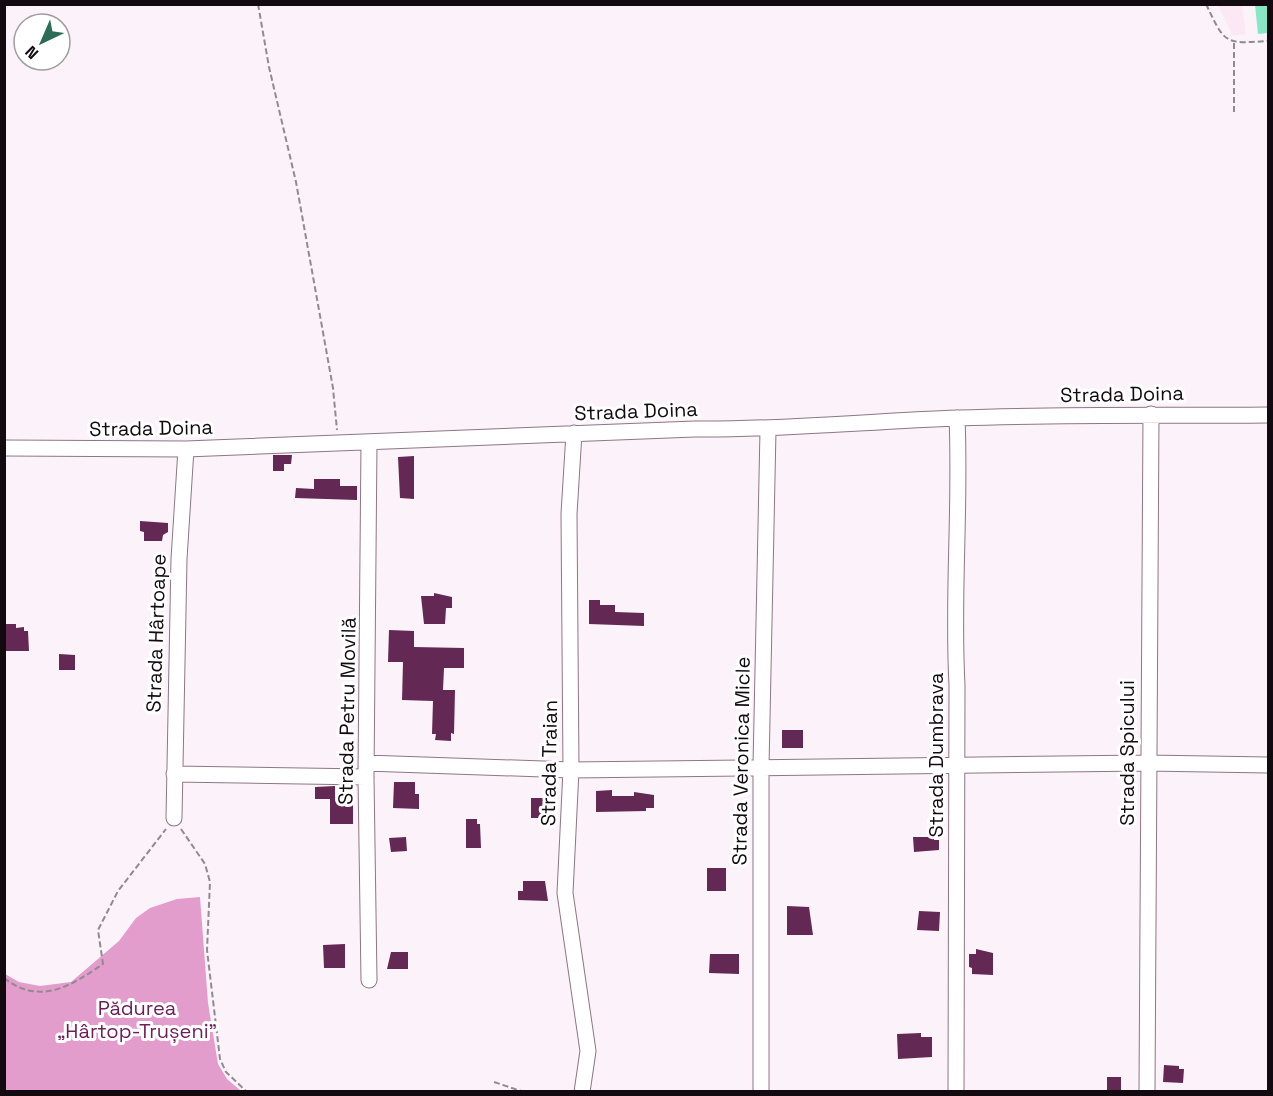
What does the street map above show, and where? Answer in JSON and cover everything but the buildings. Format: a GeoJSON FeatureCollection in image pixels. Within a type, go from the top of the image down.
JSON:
{"type":"FeatureCollection","features":[{"type":"Feature","properties":{"kind":"street","name":"Strada Doina"},"geometry":{"type":"LineString","coordinates":[[4,448],[186,449],[574,433],[768,430],[957,418],[1151,414],[1269,415]]}},
{"type":"Feature","properties":{"kind":"street","name":"Strada Spicului"},"geometry":{"type":"LineString","coordinates":[[1147,1092],[1147,763],[1151,414]]}},
{"type":"Feature","properties":{"kind":"street","name":"Strada Dumbrava"},"geometry":{"type":"LineString","coordinates":[[956,1092],[955,647],[960,485],[957,418]]}},
{"type":"Feature","properties":{"kind":"street","name":"Strada Veronica Micle"},"geometry":{"type":"LineString","coordinates":[[761,1092],[761,767],[768,430]]}},
{"type":"Feature","properties":{"kind":"street","name":"Strada Traian"},"geometry":{"type":"LineString","coordinates":[[574,433],[569,514],[571,770],[565,893],[588,1051],[582,1092]]}},
{"type":"Feature","properties":{"kind":"street","name":"Strada Petru Movilă"},"geometry":{"type":"LineString","coordinates":[[369,443],[366,770],[369,980]]}},
{"type":"Feature","properties":{"kind":"street","name":"Strada Hârtoape"},"geometry":{"type":"LineString","coordinates":[[174,818],[179,559],[186,449]]}},
{"type":"Feature","properties":{"kind":"street"},"geometry":{"type":"LineString","coordinates":[[174,774],[366,770],[571,770],[1147,763],[1269,765]]}},
{"type":"Feature","properties":{"kind":"path"},"geometry":{"type":"LineString","coordinates":[[258,4],[269,67],[296,182],[333,388],[339,444]]}},
{"type":"Feature","properties":{"kind":"path"},"geometry":{"type":"LineString","coordinates":[[1206,4],[1221,34],[1234,42],[1269,41]]}},
{"type":"Feature","properties":{"kind":"path"},"geometry":{"type":"LineString","coordinates":[[1234,42],[1234,112]]}},
{"type":"Feature","properties":{"kind":"path"},"geometry":{"type":"LineString","coordinates":[[4,978],[17,988],[49,992],[70,986],[104,964],[98,930],[118,891],[149,854],[174,818],[205,864],[210,882],[207,950],[220,1059],[226,1072],[247,1092]]}},
{"type":"Feature","properties":{"kind":"path"},"geometry":{"type":"LineString","coordinates":[[494,1082],[524,1092]]}},
{"type":"Feature","properties":{"kind":"shaded area"},"geometry":{"type":"Polygon","coordinates":[[[1218,5],[1242,5],[1246,34],[1233,36],[1218,5]]]}},
{"type":"Feature","properties":{"kind":"shaded area"},"geometry":{"type":"Polygon","coordinates":[[[1255,5],[1268,5],[1268,33],[1258,34],[1255,5]]]}},
{"type":"Feature","properties":{"kind":"green space","name":"Pădurea „Hârtop-Trușeni”"},"geometry":{"type":"Polygon","coordinates":[[[200,897],[208,1003],[218,1064],[227,1079],[241,1091],[5,1091],[5,974],[19,982],[40,986],[71,982],[119,941],[136,918],[150,908],[177,899],[200,897]]]}}]}
